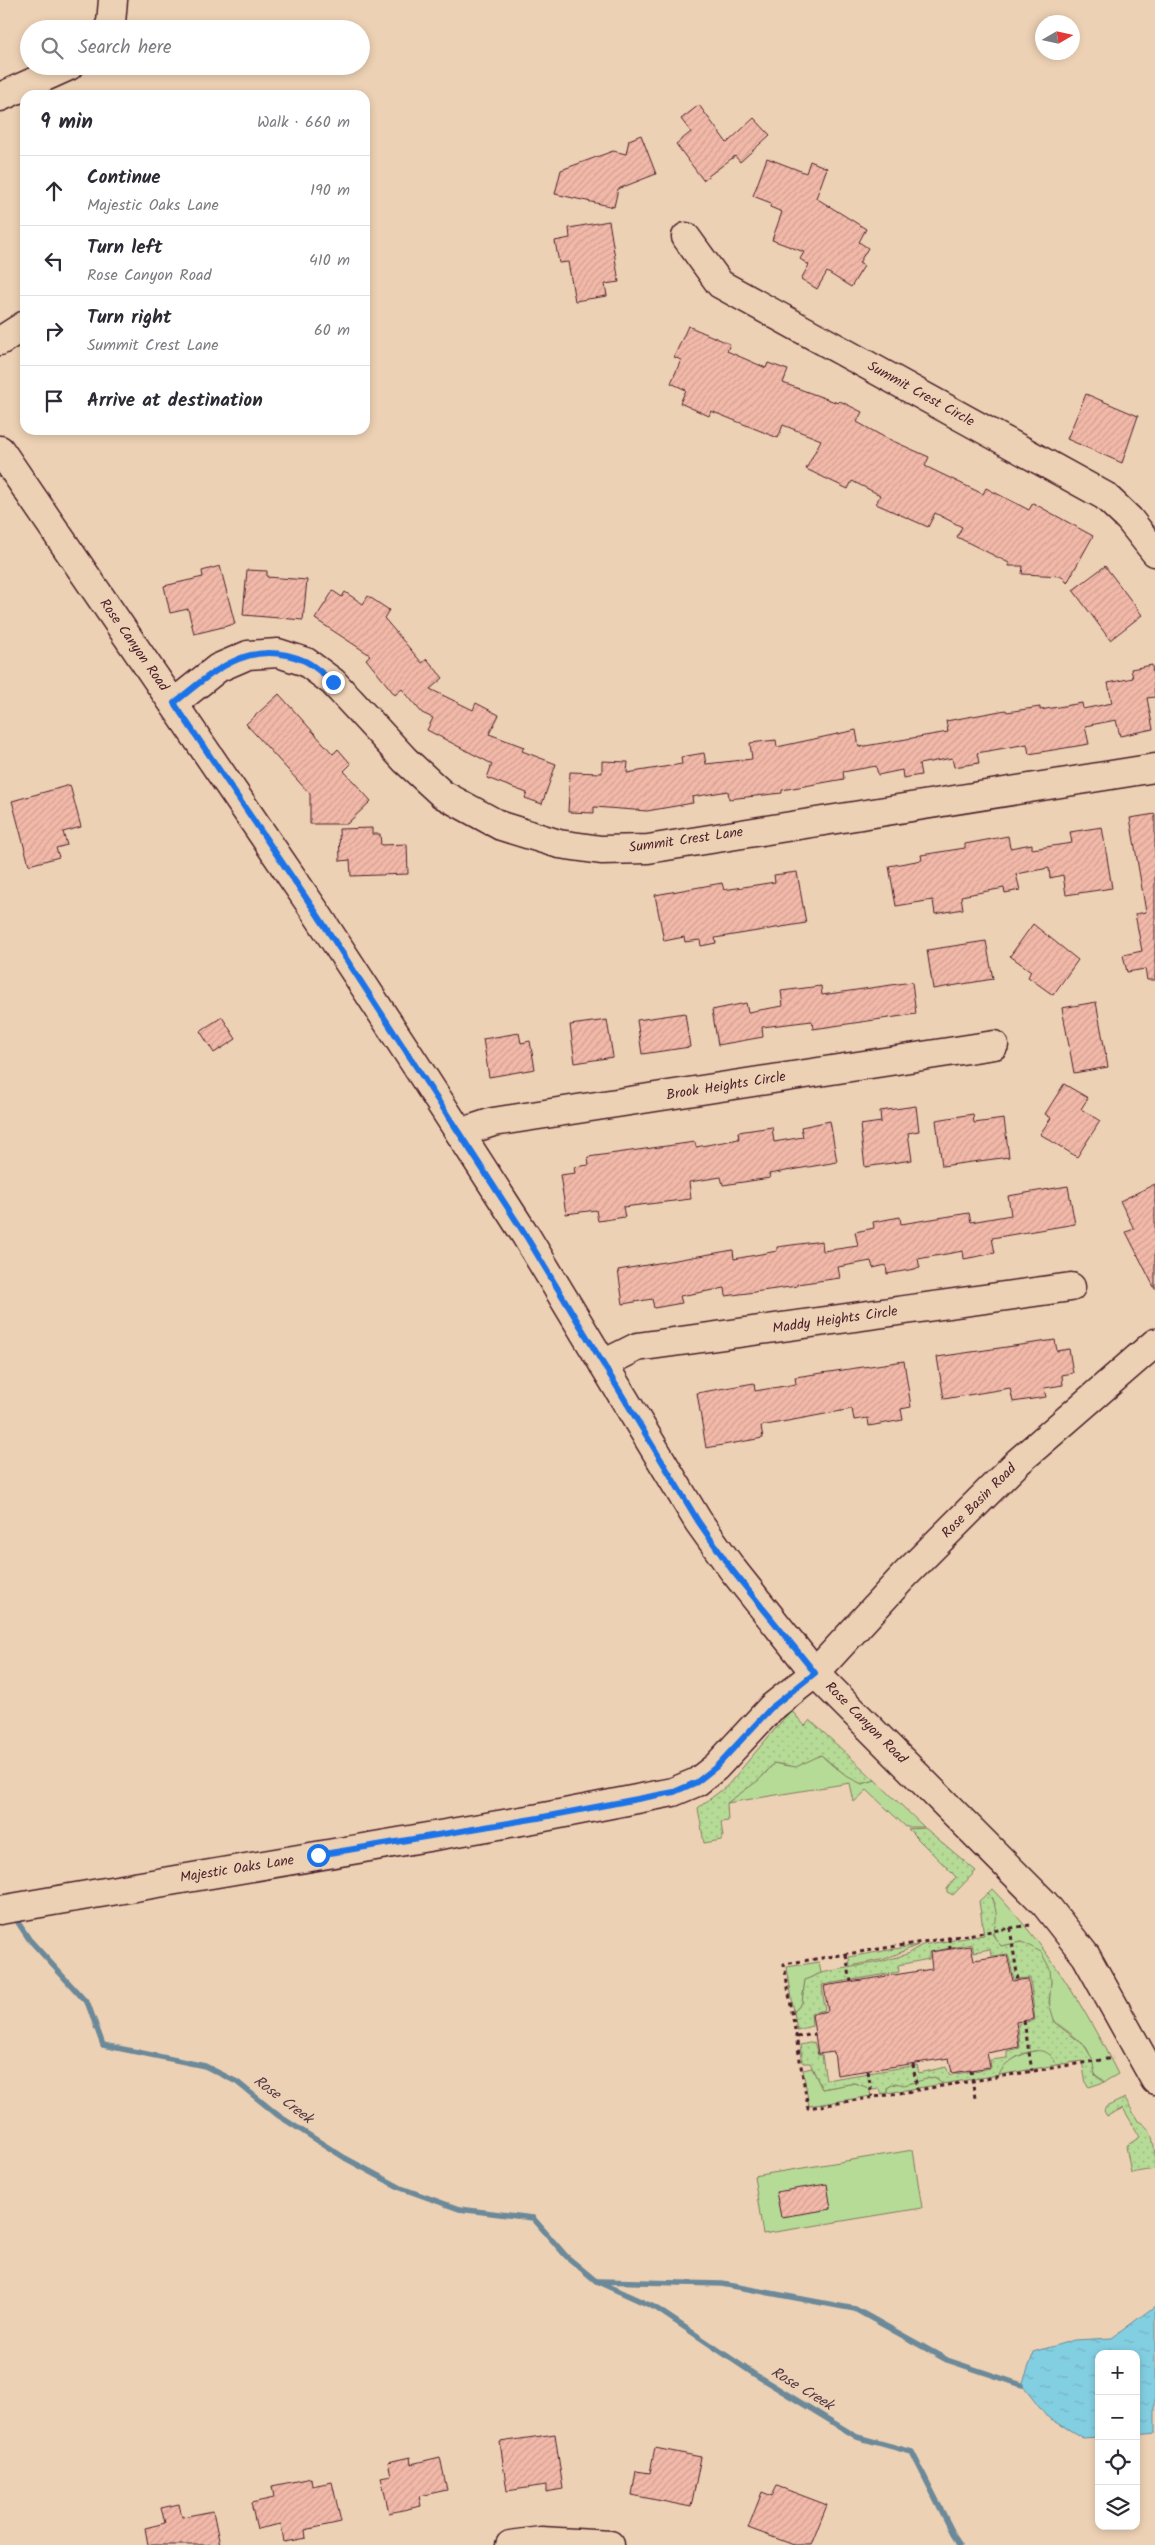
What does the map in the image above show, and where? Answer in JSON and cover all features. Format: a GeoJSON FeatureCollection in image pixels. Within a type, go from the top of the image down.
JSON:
{"type":"FeatureCollection","features":[{"type":"Feature","properties":{"kind":"street"},"geometry":{"type":"LineString","coordinates":[[111,20],[113,0]]}},
{"type":"Feature","properties":{"kind":"street"},"geometry":{"type":"LineString","coordinates":[[0,97],[48,75]]}},
{"type":"Feature","properties":{"kind":"street","name":"Summit Crest Circle"},"geometry":{"type":"LineString","coordinates":[[686,237],[720,284],[1105,496],[1130,519],[1155,552]]}},
{"type":"Feature","properties":{"kind":"street"},"geometry":{"type":"LineString","coordinates":[[0,341],[20,328]]}},
{"type":"Feature","properties":{"kind":"street","name":"Rose Canyon Road"},"geometry":{"type":"LineString","coordinates":[[0,450],[317,914],[526,1236],[698,1521],[732,1570],[815,1673],[1044,1904],[1086,1956],[1155,2080]]}},
{"type":"Feature","properties":{"kind":"street","name":"Summit Crest Lane"},"geometry":{"type":"LineString","coordinates":[[174,703],[218,668],[248,654],[278,653],[306,662],[333,682],[405,760],[442,794],[501,826],[559,844],[601,850],[648,849],[1155,768]]}},
{"type":"Feature","properties":{"kind":"street","name":"Brook Heights Circle"},"geometry":{"type":"LineString","coordinates":[[460,1133],[493,1122],[994,1045]]}},
{"type":"Feature","properties":{"kind":"street","name":"Maddy Heights Circle"},"geometry":{"type":"LineString","coordinates":[[603,1364],[637,1347],[1071,1287]]}},
{"type":"Feature","properties":{"kind":"street","name":"Rose Basin Road"},"geometry":{"type":"LineString","coordinates":[[815,1673],[903,1577],[1018,1462],[1155,1343]]}},
{"type":"Feature","properties":{"kind":"street","name":"Majestic Oaks Lane"},"geometry":{"type":"LineString","coordinates":[[0,1910],[31,1903],[538,1818],[674,1792],[697,1782],[716,1767],[771,1708],[815,1673]]}},
{"type":"Feature","properties":{"kind":"street"},"geometry":{"type":"LineString","coordinates":[[510,2545],[541,2541],[610,2545]]}},
{"type":"Feature","properties":{"kind":"path"},"geometry":{"type":"LineString","coordinates":[[1030,1925],[784,1964],[808,2108],[1112,2058]]}},
{"type":"Feature","properties":{"kind":"path"},"geometry":{"type":"LineString","coordinates":[[1010,1928],[1018,1980]]}},
{"type":"Feature","properties":{"kind":"path"},"geometry":{"type":"LineString","coordinates":[[949,1938],[950,1949]]}},
{"type":"Feature","properties":{"kind":"path"},"geometry":{"type":"LineString","coordinates":[[846,1955],[851,1982]]}},
{"type":"Feature","properties":{"kind":"path"},"geometry":{"type":"LineString","coordinates":[[1024,2021],[1032,2071]]}},
{"type":"Feature","properties":{"kind":"path"},"geometry":{"type":"LineString","coordinates":[[797,2037],[815,2034]]}},
{"type":"Feature","properties":{"kind":"path"},"geometry":{"type":"LineString","coordinates":[[913,2064],[917,2090]]}},
{"type":"Feature","properties":{"kind":"path"},"geometry":{"type":"LineString","coordinates":[[971,2070],[975,2098]]}},
{"type":"Feature","properties":{"kind":"path"},"geometry":{"type":"LineString","coordinates":[[868,2071],[872,2097]]}},
{"type":"Feature","properties":{"kind":"green space"},"geometry":{"type":"Polygon","coordinates":[[[791,1710],[805,1726],[810,1720],[875,1780],[862,1784],[848,1777],[821,1755],[796,1767],[774,1763],[759,1780],[727,1803],[728,1821],[721,1822],[723,1837],[721,1840],[704,1843],[698,1808],[727,1786],[791,1710]]]}},
{"type":"Feature","properties":{"kind":"green space"},"geometry":{"type":"Polygon","coordinates":[[[821,1755],[833,1766],[862,1784],[875,1780],[924,1827],[906,1827],[867,1790],[854,1802],[850,1783],[727,1803],[764,1775],[774,1763],[788,1766],[821,1755]]]}},
{"type":"Feature","properties":{"kind":"green space"},"geometry":{"type":"Polygon","coordinates":[[[925,1828],[976,1871],[953,1895],[947,1892],[947,1889],[956,1877],[908,1829],[925,1828]]]}},
{"type":"Feature","properties":{"kind":"green space"},"geometry":{"type":"Polygon","coordinates":[[[992,1889],[1012,1910],[1047,1954],[1077,2000],[1118,2074],[1104,2082],[1093,2071],[1087,2048],[1055,2020],[1050,2007],[1051,1981],[1022,1942],[1001,1946],[997,1941],[992,1926],[995,1903],[988,1893],[992,1889]]]}},
{"type":"Feature","properties":{"kind":"green space"},"geometry":{"type":"Polygon","coordinates":[[[988,1893],[996,1913],[996,1923],[992,1934],[1001,1946],[1022,1942],[1041,1952],[1050,1969],[1049,2003],[1055,2023],[1084,2045],[1092,2058],[1095,2075],[1104,2082],[1089,2087],[1086,2084],[1082,2061],[1056,2065],[1052,2056],[1045,2052],[1036,2051],[1018,2056],[1003,2068],[999,2075],[942,2084],[934,2077],[904,2085],[895,2083],[887,2088],[887,2093],[881,2094],[879,2089],[874,2090],[855,2083],[822,2089],[810,2063],[803,2063],[800,2045],[814,2042],[818,2055],[822,2055],[826,2080],[917,2065],[919,2073],[946,2067],[950,2075],[991,2068],[990,2060],[1007,2058],[1007,2051],[1020,2048],[1018,2024],[1035,2020],[1030,1978],[1014,1979],[1008,1954],[991,1956],[990,1949],[974,1952],[972,1944],[929,1952],[929,1959],[898,1965],[899,1972],[822,1985],[825,2010],[811,2013],[812,2026],[797,2030],[794,2012],[802,2003],[805,1980],[821,1973],[884,1961],[907,1954],[922,1945],[984,1935],[979,1901],[988,1893]]]}},
{"type":"Feature","properties":{"kind":"green space"},"geometry":{"type":"Polygon","coordinates":[[[918,1945],[885,1959],[850,1966],[849,1957],[918,1945]]]}},
{"type":"Feature","properties":{"kind":"green space"},"geometry":{"type":"Polygon","coordinates":[[[819,1962],[821,1973],[805,1980],[802,2003],[794,2012],[787,1967],[819,1962]]]}},
{"type":"Feature","properties":{"kind":"green space"},"geometry":{"type":"Polygon","coordinates":[[[1040,2050],[1051,2054],[1056,2065],[999,2075],[1010,2061],[1022,2055],[1040,2050]]]}},
{"type":"Feature","properties":{"kind":"green space"},"geometry":{"type":"Polygon","coordinates":[[[812,2068],[822,2089],[855,2083],[869,2087],[871,2096],[809,2106],[803,2070],[812,2068]]]}},
{"type":"Feature","properties":{"kind":"green space"},"geometry":{"type":"Polygon","coordinates":[[[934,2077],[942,2084],[887,2093],[887,2088],[895,2084],[934,2077]]]}},
{"type":"Feature","properties":{"kind":"green space"},"geometry":{"type":"Polygon","coordinates":[[[1125,2098],[1138,2121],[1144,2124],[1151,2134],[1154,2147],[1155,2169],[1131,2173],[1126,2146],[1140,2137],[1123,2108],[1107,2116],[1104,2111],[1106,2107],[1125,2098]]]}},
{"type":"Feature","properties":{"kind":"green space"},"geometry":{"type":"Polygon","coordinates":[[[913,2150],[922,2208],[763,2234],[754,2176],[913,2150]]]}},
{"type":"Feature","properties":{"kind":"water"},"geometry":{"type":"Polygon","coordinates":[[[1155,2306],[1155,2433],[1140,2435],[1140,2350],[1095,2350],[1095,2437],[1083,2438],[1046,2416],[1022,2385],[1034,2352],[1074,2340],[1112,2338],[1155,2306]]]}},
{"type":"Feature","properties":{"kind":"building"},"geometry":{"type":"Polygon","coordinates":[[[699,105],[727,143],[754,118],[770,135],[740,162],[735,156],[703,180],[676,144],[691,132],[681,119],[699,105]]]}},
{"type":"Feature","properties":{"kind":"building"},"geometry":{"type":"Polygon","coordinates":[[[641,135],[656,174],[618,189],[614,207],[555,194],[561,170],[613,151],[626,154],[629,140],[641,135]]]}},
{"type":"Feature","properties":{"kind":"building"},"geometry":{"type":"Polygon","coordinates":[[[767,158],[806,173],[810,161],[827,168],[816,198],[866,229],[859,242],[868,248],[859,263],[864,266],[851,287],[827,272],[817,289],[801,279],[809,265],[800,259],[804,252],[772,240],[782,212],[770,207],[771,203],[753,196],[767,158]]]}},
{"type":"Feature","properties":{"kind":"building"},"geometry":{"type":"Polygon","coordinates":[[[609,221],[619,282],[605,284],[607,296],[575,301],[568,262],[559,263],[555,241],[570,238],[569,228],[609,221]]]}},
{"type":"Feature","properties":{"kind":"building"},"geometry":{"type":"Polygon","coordinates":[[[688,326],[730,344],[727,351],[766,368],[768,363],[788,370],[783,383],[838,403],[840,401],[862,412],[857,422],[884,437],[929,457],[925,466],[983,494],[986,488],[1029,510],[1033,503],[1093,536],[1067,583],[1062,576],[1022,574],[1023,566],[1009,566],[1009,563],[957,537],[962,527],[935,513],[928,527],[876,504],[880,495],[852,481],[848,489],[806,469],[821,440],[783,425],[778,438],[711,411],[709,416],[680,403],[686,390],[671,383],[681,360],[674,357],[688,326]]]}},
{"type":"Feature","properties":{"kind":"building"},"geometry":{"type":"Polygon","coordinates":[[[1086,394],[1138,416],[1122,463],[1067,439],[1086,394]]]}},
{"type":"Feature","properties":{"kind":"building"},"geometry":{"type":"Polygon","coordinates":[[[220,566],[235,624],[194,634],[188,609],[170,613],[164,586],[203,577],[202,571],[220,566]]]}},
{"type":"Feature","properties":{"kind":"building"},"geometry":{"type":"Polygon","coordinates":[[[1105,566],[1142,615],[1110,640],[1073,590],[1105,566]]]}},
{"type":"Feature","properties":{"kind":"building"},"geometry":{"type":"Polygon","coordinates":[[[247,570],[267,571],[267,577],[307,580],[303,620],[243,615],[247,570]]]}},
{"type":"Feature","properties":{"kind":"building"},"geometry":{"type":"Polygon","coordinates":[[[333,591],[342,597],[345,592],[363,604],[368,596],[389,610],[384,618],[422,663],[427,659],[443,678],[430,689],[473,710],[476,703],[499,715],[489,734],[524,747],[522,751],[556,764],[542,804],[525,798],[527,793],[487,778],[492,764],[427,730],[433,718],[422,713],[402,689],[395,695],[366,659],[370,655],[315,619],[333,591]]]}},
{"type":"Feature","properties":{"kind":"building"},"geometry":{"type":"Polygon","coordinates":[[[1152,665],[1155,697],[1147,698],[1153,729],[1120,736],[1116,720],[1085,726],[1089,744],[1029,754],[1027,744],[977,753],[979,763],[954,767],[952,758],[919,764],[921,775],[903,778],[902,770],[878,775],[876,766],[843,772],[844,779],[782,790],[782,793],[729,799],[728,791],[692,797],[693,803],[647,811],[594,807],[594,813],[568,812],[570,772],[602,773],[602,761],[628,762],[627,773],[682,764],[681,757],[704,753],[706,764],[752,759],[750,743],[776,740],[777,747],[856,730],[859,747],[948,732],[946,721],[1006,710],[1007,712],[1040,707],[1040,710],[1082,703],[1083,709],[1112,703],[1108,683],[1133,678],[1131,669],[1152,665]]]}},
{"type":"Feature","properties":{"kind":"building"},"geometry":{"type":"Polygon","coordinates":[[[279,694],[333,754],[338,749],[351,764],[344,771],[371,801],[347,824],[310,824],[310,794],[246,724],[279,694]]]}},
{"type":"Feature","properties":{"kind":"building"},"geometry":{"type":"Polygon","coordinates":[[[70,785],[81,827],[63,832],[67,845],[56,848],[59,857],[29,865],[12,801],[70,785]]]}},
{"type":"Feature","properties":{"kind":"building"},"geometry":{"type":"Polygon","coordinates":[[[1155,814],[1155,980],[1147,980],[1145,969],[1127,972],[1123,955],[1142,951],[1135,914],[1146,912],[1130,818],[1155,814]]]}},
{"type":"Feature","properties":{"kind":"building"},"geometry":{"type":"Polygon","coordinates":[[[1102,827],[1112,888],[1066,895],[1063,875],[1050,878],[1049,868],[1016,874],[1020,890],[1005,893],[1004,888],[961,896],[963,909],[935,914],[933,900],[896,906],[889,866],[922,860],[921,855],[965,848],[965,844],[1008,836],[1010,848],[1032,844],[1032,849],[1072,843],[1070,832],[1102,827]]]}},
{"type":"Feature","properties":{"kind":"building"},"geometry":{"type":"Polygon","coordinates":[[[372,828],[372,834],[380,834],[381,845],[407,844],[408,874],[351,876],[350,860],[340,861],[339,829],[372,828]]]}},
{"type":"Feature","properties":{"kind":"building"},"geometry":{"type":"Polygon","coordinates":[[[797,872],[806,923],[715,938],[716,943],[701,946],[700,940],[685,942],[684,937],[664,941],[655,895],[722,883],[724,890],[775,882],[774,875],[797,872]]]}},
{"type":"Feature","properties":{"kind":"building"},"geometry":{"type":"Polygon","coordinates":[[[1033,924],[1078,960],[1053,995],[1028,977],[1031,971],[1010,956],[1033,924]]]}},
{"type":"Feature","properties":{"kind":"building"},"geometry":{"type":"Polygon","coordinates":[[[986,941],[993,979],[933,989],[927,950],[986,941]]]}},
{"type":"Feature","properties":{"kind":"building"},"geometry":{"type":"Polygon","coordinates":[[[912,982],[916,1014],[813,1029],[812,1021],[762,1027],[763,1037],[718,1045],[712,1010],[746,1003],[748,1012],[783,1006],[781,991],[821,986],[822,995],[912,982]]]}},
{"type":"Feature","properties":{"kind":"building"},"geometry":{"type":"Polygon","coordinates":[[[1096,1002],[1108,1067],[1074,1073],[1062,1008],[1096,1002]]]}},
{"type":"Feature","properties":{"kind":"building"},"geometry":{"type":"Polygon","coordinates":[[[685,1013],[690,1047],[642,1054],[637,1020],[685,1013]]]}},
{"type":"Feature","properties":{"kind":"building"},"geometry":{"type":"Polygon","coordinates":[[[222,1017],[236,1039],[214,1053],[200,1031],[222,1017]]]}},
{"type":"Feature","properties":{"kind":"building"},"geometry":{"type":"Polygon","coordinates":[[[607,1020],[613,1057],[575,1063],[570,1025],[607,1020]]]}},
{"type":"Feature","properties":{"kind":"building"},"geometry":{"type":"Polygon","coordinates":[[[519,1033],[521,1043],[530,1041],[535,1069],[489,1077],[483,1039],[519,1033]]]}},
{"type":"Feature","properties":{"kind":"building"},"geometry":{"type":"Polygon","coordinates":[[[1064,1084],[1088,1098],[1081,1109],[1100,1121],[1077,1157],[1040,1134],[1051,1118],[1045,1114],[1064,1084]]]}},
{"type":"Feature","properties":{"kind":"building"},"geometry":{"type":"Polygon","coordinates":[[[916,1106],[919,1131],[908,1133],[912,1160],[865,1167],[860,1125],[881,1122],[880,1111],[916,1106]]]}},
{"type":"Feature","properties":{"kind":"building"},"geometry":{"type":"Polygon","coordinates":[[[973,1114],[974,1123],[1004,1119],[1009,1157],[942,1166],[936,1120],[973,1114]]]}},
{"type":"Feature","properties":{"kind":"building"},"geometry":{"type":"Polygon","coordinates":[[[830,1121],[837,1162],[769,1174],[770,1178],[723,1185],[721,1177],[689,1182],[691,1199],[623,1207],[625,1217],[598,1221],[596,1210],[566,1214],[560,1175],[575,1173],[574,1167],[589,1165],[588,1157],[695,1142],[696,1147],[739,1139],[738,1132],[772,1127],[774,1142],[803,1137],[801,1127],[830,1121]]]}},
{"type":"Feature","properties":{"kind":"building"},"geometry":{"type":"Polygon","coordinates":[[[1155,1184],[1155,1289],[1126,1232],[1134,1229],[1120,1201],[1155,1184]]]}},
{"type":"Feature","properties":{"kind":"building"},"geometry":{"type":"Polygon","coordinates":[[[1068,1186],[1075,1224],[992,1238],[995,1253],[964,1259],[963,1251],[918,1259],[920,1268],[887,1274],[886,1265],[873,1268],[871,1261],[838,1267],[840,1278],[797,1284],[797,1286],[726,1296],[725,1288],[680,1296],[682,1303],[654,1308],[652,1299],[623,1304],[618,1270],[733,1250],[734,1259],[777,1251],[777,1247],[822,1241],[823,1251],[858,1246],[855,1232],[874,1228],[873,1222],[900,1217],[901,1224],[969,1213],[971,1222],[1011,1215],[1008,1196],[1068,1186]]]}},
{"type":"Feature","properties":{"kind":"building"},"geometry":{"type":"Polygon","coordinates":[[[1055,1340],[1057,1351],[1069,1349],[1073,1373],[1062,1375],[1063,1385],[1044,1388],[1046,1397],[1013,1402],[1010,1388],[944,1399],[937,1357],[1055,1340]]]}},
{"type":"Feature","properties":{"kind":"building"},"geometry":{"type":"Polygon","coordinates":[[[904,1361],[911,1407],[901,1409],[903,1420],[869,1426],[868,1418],[854,1420],[852,1409],[761,1426],[763,1438],[706,1448],[697,1393],[754,1383],[755,1391],[796,1384],[795,1377],[904,1361]]]}},
{"type":"Feature","properties":{"kind":"building"},"geometry":{"type":"Polygon","coordinates":[[[971,1946],[974,1960],[1007,1955],[1013,1981],[1028,1979],[1034,2019],[1016,2022],[1019,2047],[987,2053],[990,2067],[952,2073],[949,2058],[837,2075],[834,2052],[818,2054],[812,2014],[828,2011],[824,1986],[932,1969],[930,1952],[971,1946]]]}},
{"type":"Feature","properties":{"kind":"building"},"geometry":{"type":"Polygon","coordinates":[[[827,2184],[831,2209],[781,2217],[776,2192],[827,2184]]]}},
{"type":"Feature","properties":{"kind":"building"},"geometry":{"type":"Polygon","coordinates":[[[555,2434],[563,2489],[546,2492],[546,2485],[507,2491],[500,2442],[555,2434]]]}},
{"type":"Feature","properties":{"kind":"building"},"geometry":{"type":"Polygon","coordinates":[[[655,2448],[701,2457],[691,2507],[632,2495],[636,2471],[650,2473],[655,2448]]]}},
{"type":"Feature","properties":{"kind":"building"},"geometry":{"type":"Polygon","coordinates":[[[410,2457],[411,2464],[440,2457],[447,2490],[419,2496],[421,2506],[389,2513],[381,2477],[391,2475],[388,2462],[410,2457]]]}},
{"type":"Feature","properties":{"kind":"building"},"geometry":{"type":"Polygon","coordinates":[[[311,2478],[312,2486],[332,2482],[341,2522],[305,2530],[306,2538],[284,2542],[281,2524],[257,2529],[251,2503],[274,2498],[272,2486],[311,2478]]]}},
{"type":"Feature","properties":{"kind":"building"},"geometry":{"type":"Polygon","coordinates":[[[777,2486],[827,2505],[811,2545],[794,2545],[748,2528],[762,2492],[772,2496],[777,2486]]]}},
{"type":"Feature","properties":{"kind":"building"},"geometry":{"type":"Polygon","coordinates":[[[179,2504],[182,2517],[213,2511],[220,2545],[148,2545],[145,2528],[165,2523],[161,2508],[179,2504]]]}},
{"type":"Feature","properties":{"kind":"waterway","name":"Rose Creek"},"geometry":{"type":"LineString","coordinates":[[13,1915],[29,1939],[88,2004],[103,2045],[205,2066],[237,2082],[279,2116],[345,2158],[401,2188],[459,2209],[533,2218],[566,2256],[596,2281],[656,2308],[754,2374],[857,2437],[912,2452],[959,2545]]}},
{"type":"Feature","properties":{"kind":"waterway","name":"Rose Creek"},"geometry":{"type":"LineString","coordinates":[[598,2281],[722,2284],[855,2309],[947,2360],[1022,2385]]}},
{"type":"Feature","properties":{"kind":"route"},"geometry":{"type":"LineString","coordinates":[[318,1855],[538,1818],[674,1792],[697,1782],[716,1767],[750,1728],[771,1708],[815,1673],[732,1570],[698,1521],[526,1236],[317,914],[174,703],[218,668],[248,654],[278,653],[306,662],[333,682]]}}]}
